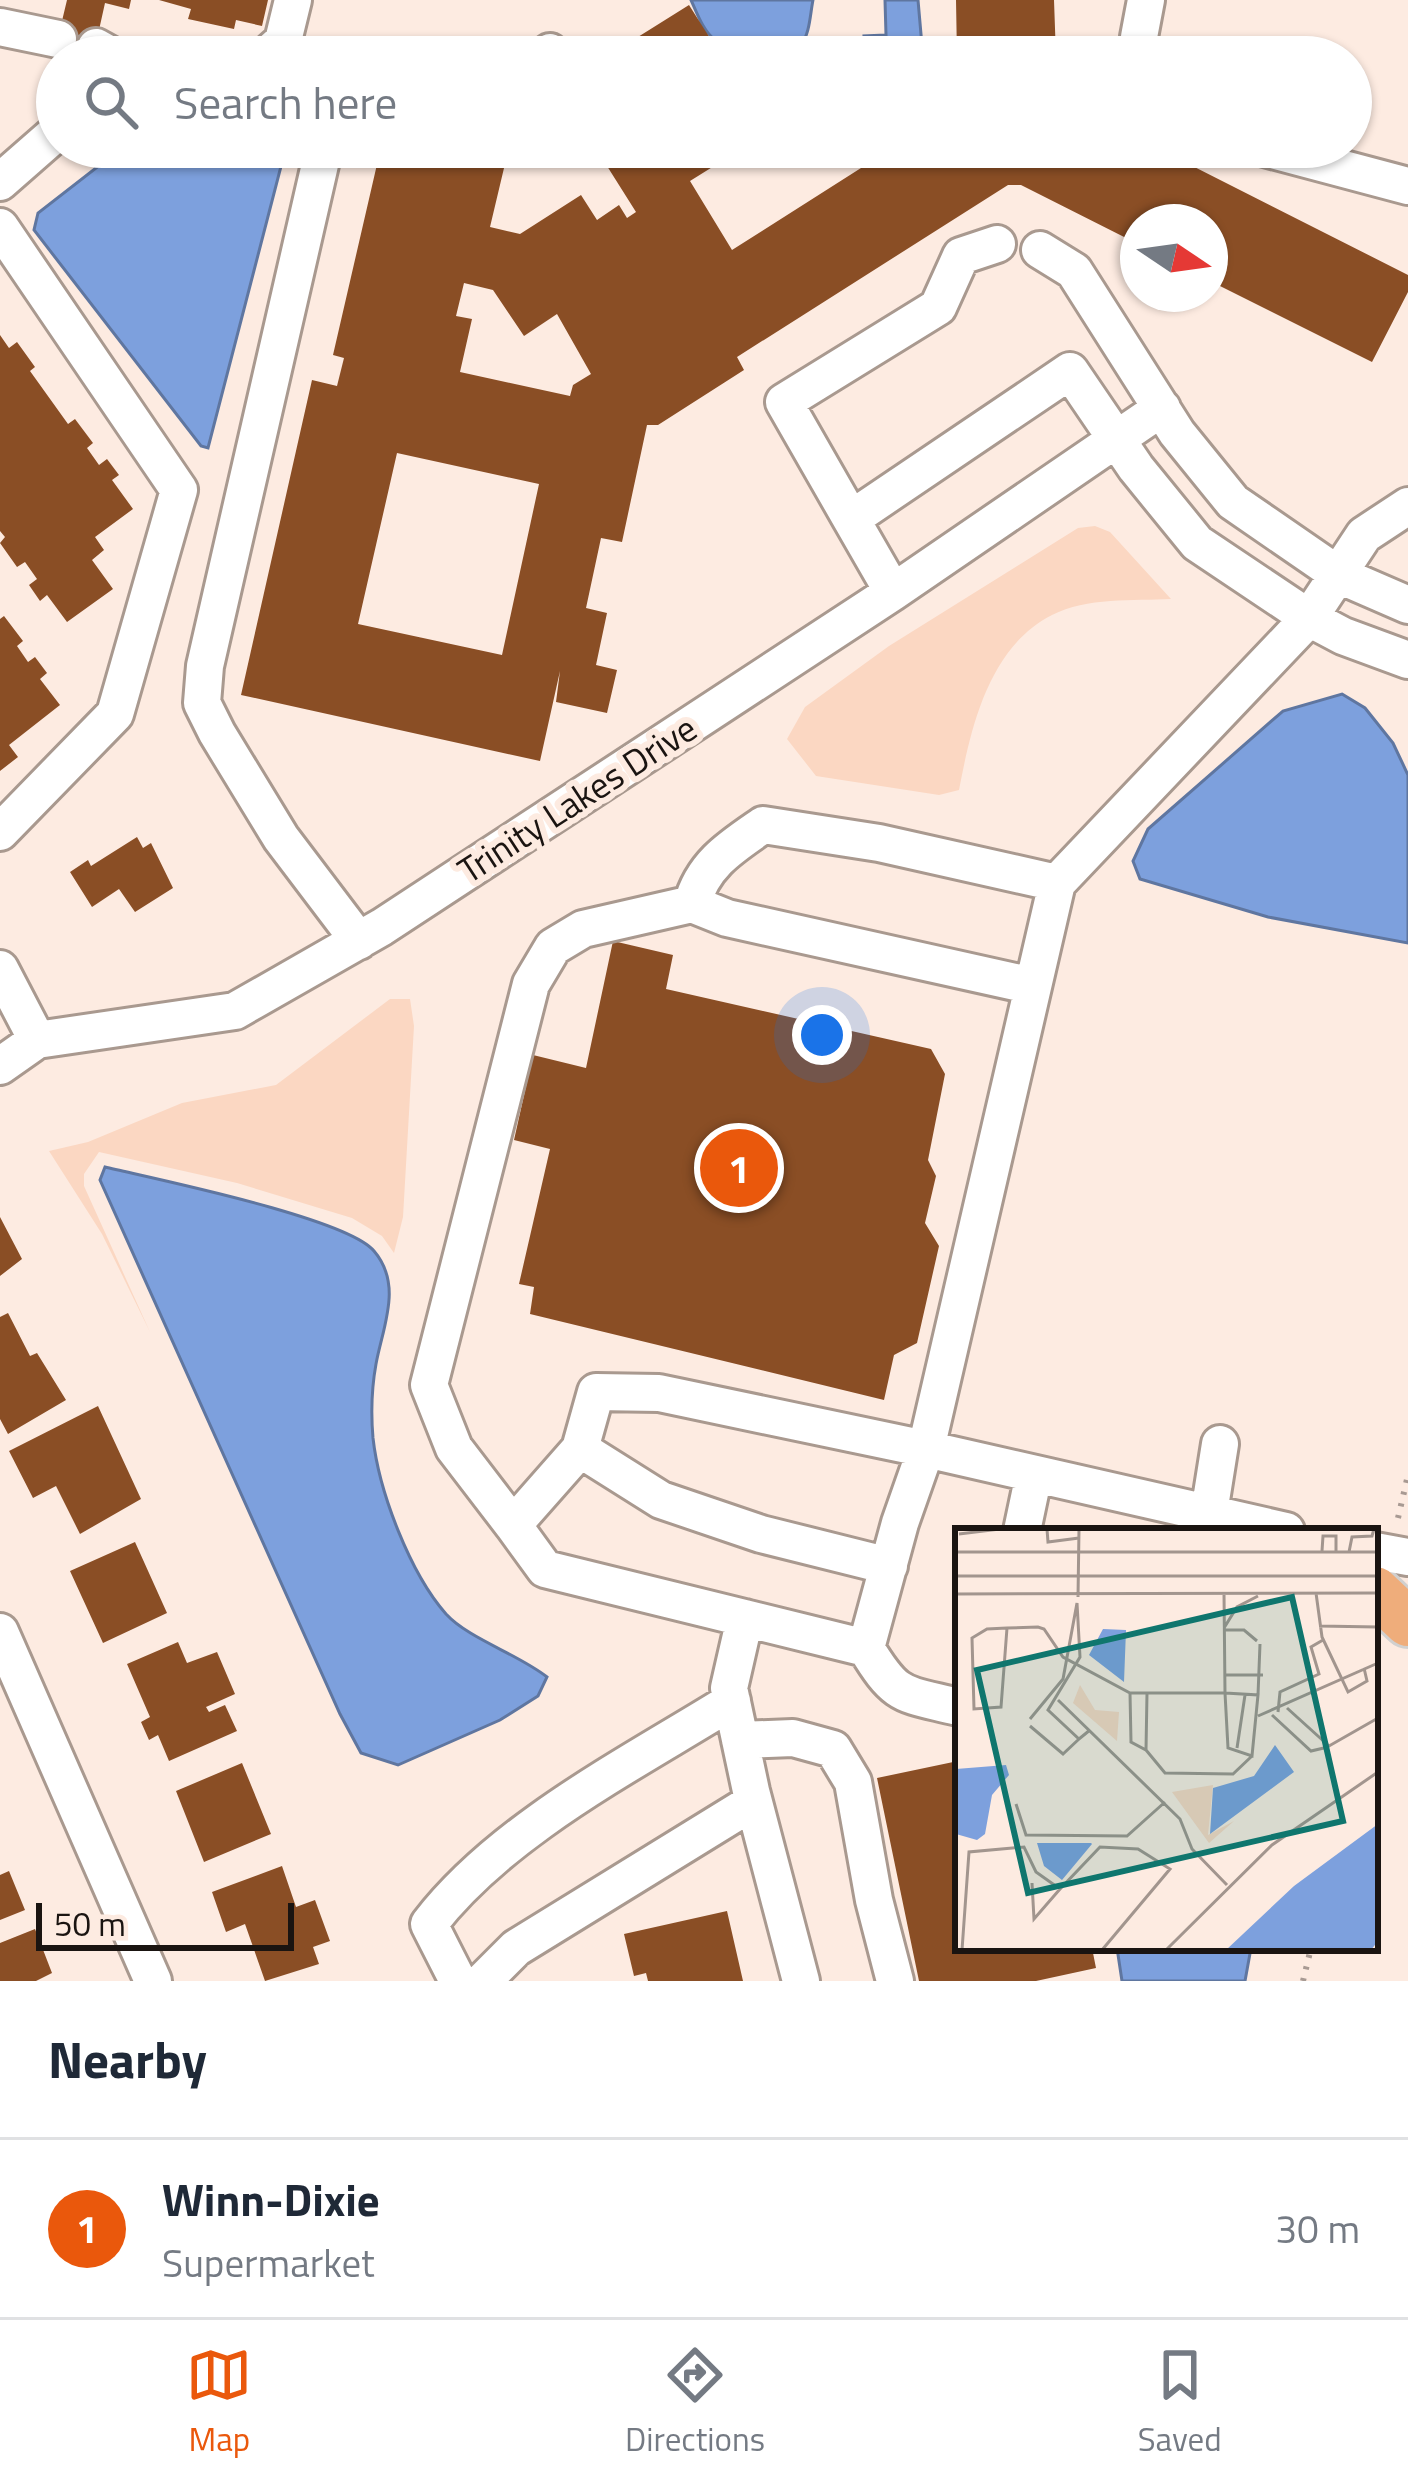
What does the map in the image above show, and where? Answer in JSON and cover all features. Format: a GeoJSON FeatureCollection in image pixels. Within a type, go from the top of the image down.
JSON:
{"type":"FeatureCollection","features":[{"type":"Feature","properties":{"kind":"main road"},"geometry":{"type":"LineString","coordinates":[[1378,1594],[1408,1622]]}},
{"type":"Feature","properties":{"kind":"street"},"geometry":{"type":"LineString","coordinates":[[284,36],[292,0]]}},
{"type":"Feature","properties":{"kind":"street"},"geometry":{"type":"LineString","coordinates":[[1139,36],[1146,0]]}},
{"type":"Feature","properties":{"kind":"street"},"geometry":{"type":"LineString","coordinates":[[0,26],[45,36]]}},
{"type":"Feature","properties":{"kind":"street"},"geometry":{"type":"LineString","coordinates":[[0,182],[36,150]]}},
{"type":"Feature","properties":{"kind":"street"},"geometry":{"type":"LineString","coordinates":[[319,168],[205,666],[202,703],[281,838],[358,940]]}},
{"type":"Feature","properties":{"kind":"street"},"geometry":{"type":"LineString","coordinates":[[1340,168],[1408,186]]}},
{"type":"Feature","properties":{"kind":"street"},"geometry":{"type":"LineString","coordinates":[[0,226],[179,490],[115,714],[0,832]]}},
{"type":"Feature","properties":{"kind":"street"},"geometry":{"type":"LineString","coordinates":[[893,592],[784,402],[938,307],[961,256],[997,244]]}},
{"type":"Feature","properties":{"kind":"street"},"geometry":{"type":"LineString","coordinates":[[1040,250],[1074,271],[1162,408],[1233,502],[1339,575],[1408,605]]}},
{"type":"Feature","properties":{"kind":"street"},"geometry":{"type":"LineString","coordinates":[[851,519],[1070,371],[1197,543],[1343,636],[1408,660]]}},
{"type":"Feature","properties":{"kind":"street","name":"Trinity Lakes Drive"},"geometry":{"type":"LineString","coordinates":[[0,1066],[37,1040],[235,1011],[358,940],[893,592],[1162,408]]}},
{"type":"Feature","properties":{"kind":"street"},"geometry":{"type":"LineString","coordinates":[[866,1648],[926,1449],[1057,883],[1309,617],[1364,535],[1408,506]]}},
{"type":"Feature","properties":{"kind":"street"},"geometry":{"type":"LineString","coordinates":[[692,904],[698,881],[720,854],[763,824],[879,843],[1057,883]]}},
{"type":"Feature","properties":{"kind":"street"},"geometry":{"type":"LineString","coordinates":[[955,1706],[904,1694],[887,1683],[866,1648],[545,1569],[454,1448],[429,1385],[531,984],[553,947],[584,929],[692,904],[727,918],[1033,986]]}},
{"type":"Feature","properties":{"kind":"street"},"geometry":{"type":"LineString","coordinates":[[0,969],[37,1040]]}},
{"type":"Feature","properties":{"kind":"street"},"geometry":{"type":"LineString","coordinates":[[512,1525],[580,1449],[596,1392],[659,1393],[1273,1528]]}},
{"type":"Feature","properties":{"kind":"street"},"geometry":{"type":"LineString","coordinates":[[1209,1513],[1220,1444]]}},
{"type":"Feature","properties":{"kind":"street"},"geometry":{"type":"LineString","coordinates":[[580,1449],[661,1501],[761,1534],[889,1566]]}},
{"type":"Feature","properties":{"kind":"street"},"geometry":{"type":"LineString","coordinates":[[1023,1528],[1034,1474]]}},
{"type":"Feature","properties":{"kind":"street"},"geometry":{"type":"LineString","coordinates":[[1378,1552],[1408,1557]]}},
{"type":"Feature","properties":{"kind":"street"},"geometry":{"type":"LineString","coordinates":[[745,1618],[729,1688],[753,1802],[801,1981]]}},
{"type":"Feature","properties":{"kind":"street"},"geometry":{"type":"LineString","coordinates":[[0,1632],[152,1981]]}},
{"type":"Feature","properties":{"kind":"street"},"geometry":{"type":"LineString","coordinates":[[458,1981],[429,1924],[459,1885],[569,1803],[732,1701]]}},
{"type":"Feature","properties":{"kind":"street"},"geometry":{"type":"LineString","coordinates":[[740,1740],[793,1738],[833,1748],[853,1783],[874,1900],[895,1981]]}},
{"type":"Feature","properties":{"kind":"street"},"geometry":{"type":"LineString","coordinates":[[483,1981],[516,1948],[753,1802]]}},
{"type":"Feature","properties":{"kind":"path"},"geometry":{"type":"LineString","coordinates":[[1304,1981],[1310,1951]]}},
{"type":"Feature","properties":{"kind":"shaded area"},"geometry":{"type":"Polygon","coordinates":[[[1095,526],[1110,532],[1171,599],[1080,605],[1030,629],[986,691],[959,790],[939,795],[816,776],[787,739],[805,707],[889,646],[1078,528],[1095,526]]]}},
{"type":"Feature","properties":{"kind":"shaded area"},"geometry":{"type":"Polygon","coordinates":[[[390,999],[410,999],[414,1026],[403,1217],[394,1253],[382,1236],[352,1218],[237,1183],[99,1152],[84,1174],[84,1186],[150,1332],[102,1234],[49,1151],[88,1142],[182,1103],[276,1085],[390,999]]]}},
{"type":"Feature","properties":{"kind":"water"},"geometry":{"type":"Polygon","coordinates":[[[691,0],[813,0],[805,36],[712,36],[691,0]]]}},
{"type":"Feature","properties":{"kind":"water"},"geometry":{"type":"Polygon","coordinates":[[[885,0],[918,0],[921,36],[864,36],[886,35],[885,0]]]}},
{"type":"Feature","properties":{"kind":"water"},"geometry":{"type":"Polygon","coordinates":[[[96,168],[281,168],[208,448],[201,446],[34,230],[38,213],[96,168]]]}},
{"type":"Feature","properties":{"kind":"water"},"geometry":{"type":"Polygon","coordinates":[[[1342,694],[1365,708],[1393,743],[1408,775],[1408,943],[1268,917],[1140,879],[1133,861],[1148,829],[1283,711],[1342,694]]]}},
{"type":"Feature","properties":{"kind":"water"},"geometry":{"type":"Polygon","coordinates":[[[105,1167],[290,1213],[357,1238],[374,1251],[383,1264],[389,1292],[372,1410],[376,1459],[389,1507],[420,1577],[446,1614],[547,1677],[538,1696],[500,1720],[398,1765],[361,1753],[100,1180],[105,1167]]]}},
{"type":"Feature","properties":{"kind":"water"},"geometry":{"type":"Polygon","coordinates":[[[1117,1951],[1250,1951],[1245,1981],[1122,1981],[1117,1951]]]}},
{"type":"Feature","properties":{"kind":"building"},"geometry":{"type":"Polygon","coordinates":[[[67,0],[131,0],[129,9],[105,3],[98,36],[58,36],[67,0]]]}},
{"type":"Feature","properties":{"kind":"building"},"geometry":{"type":"Polygon","coordinates":[[[159,0],[268,0],[262,26],[236,20],[234,29],[188,19],[191,9],[159,0]]]}},
{"type":"Feature","properties":{"kind":"building"},"geometry":{"type":"Polygon","coordinates":[[[956,0],[1054,0],[1055,36],[957,36],[956,0]]]}},
{"type":"Feature","properties":{"kind":"building"},"geometry":{"type":"Polygon","coordinates":[[[689,5],[709,36],[640,36],[689,5]]]}},
{"type":"Feature","properties":{"kind":"building"},"geometry":{"type":"Polygon","coordinates":[[[376,168],[504,168],[490,227],[520,234],[581,195],[597,220],[619,205],[627,218],[636,212],[608,168],[711,168],[690,181],[732,250],[861,168],[1197,168],[1408,275],[1408,292],[1372,362],[1228,290],[1228,204],[1120,204],[1120,235],[1021,185],[1008,185],[737,357],[744,370],[658,425],[647,425],[622,542],[601,538],[586,608],[607,613],[596,665],[617,670],[607,713],[556,702],[560,671],[540,761],[241,695],[312,380],[337,386],[344,358],[333,355],[376,168]],[[464,283],[456,316],[472,319],[460,372],[570,396],[573,385],[591,374],[557,314],[524,336],[493,290],[464,283]],[[397,453],[358,624],[502,655],[539,484],[397,453]]]}},
{"type":"Feature","properties":{"kind":"building"},"geometry":{"type":"Polygon","coordinates":[[[0,335],[9,348],[17,342],[35,367],[30,371],[68,424],[75,419],[93,443],[87,448],[99,465],[107,459],[119,475],[112,480],[133,509],[95,537],[104,550],[92,560],[113,589],[67,622],[47,595],[40,601],[29,585],[37,579],[25,562],[17,567],[0,543],[5,537],[0,531],[0,335]]]}},
{"type":"Feature","properties":{"kind":"building"},"geometry":{"type":"Polygon","coordinates":[[[4,616],[23,641],[17,646],[28,662],[35,657],[47,673],[40,679],[60,705],[9,745],[18,757],[0,771],[0,619],[4,616]]]}},
{"type":"Feature","properties":{"kind":"building"},"geometry":{"type":"Polygon","coordinates":[[[137,837],[143,848],[151,843],[173,888],[135,912],[119,889],[92,907],[70,872],[88,860],[91,866],[137,837]]]}},
{"type":"Feature","properties":{"kind":"building"},"geometry":{"type":"Polygon","coordinates":[[[613,941],[673,955],[666,989],[931,1049],[945,1074],[928,1160],[936,1176],[925,1223],[939,1246],[917,1343],[894,1355],[884,1400],[530,1314],[534,1287],[519,1284],[550,1149],[514,1140],[533,1055],[586,1068],[613,941]]]}},
{"type":"Feature","properties":{"kind":"building"},"geometry":{"type":"Polygon","coordinates":[[[0,1217],[22,1259],[0,1276],[0,1217]]]}},
{"type":"Feature","properties":{"kind":"building"},"geometry":{"type":"Polygon","coordinates":[[[8,1313],[30,1356],[37,1353],[66,1400],[8,1434],[0,1419],[0,1317],[8,1313]]]}},
{"type":"Feature","properties":{"kind":"building"},"geometry":{"type":"Polygon","coordinates":[[[98,1406],[141,1499],[80,1534],[56,1486],[33,1498],[9,1451],[98,1406]]]}},
{"type":"Feature","properties":{"kind":"building"},"geometry":{"type":"Polygon","coordinates":[[[135,1542],[167,1613],[103,1643],[70,1571],[135,1542]]]}},
{"type":"Feature","properties":{"kind":"building"},"geometry":{"type":"Polygon","coordinates":[[[178,1642],[187,1663],[217,1652],[235,1694],[206,1707],[209,1712],[225,1705],[237,1731],[169,1761],[158,1735],[149,1740],[141,1722],[150,1717],[127,1664],[178,1642]]]}},
{"type":"Feature","properties":{"kind":"building"},"geometry":{"type":"Polygon","coordinates":[[[955,1762],[955,1951],[1093,1951],[1096,1968],[1036,1981],[919,1981],[877,1778],[955,1762]]]}},
{"type":"Feature","properties":{"kind":"building"},"geometry":{"type":"Polygon","coordinates":[[[242,1763],[271,1834],[204,1862],[176,1791],[242,1763]]]}},
{"type":"Feature","properties":{"kind":"building"},"geometry":{"type":"Polygon","coordinates":[[[282,1866],[296,1907],[315,1900],[330,1941],[313,1947],[319,1964],[265,1981],[245,1924],[226,1932],[212,1892],[282,1866]]]}},
{"type":"Feature","properties":{"kind":"building"},"geometry":{"type":"Polygon","coordinates":[[[9,1871],[25,1910],[0,1920],[0,1875],[9,1871]]]}},
{"type":"Feature","properties":{"kind":"building"},"geometry":{"type":"Polygon","coordinates":[[[727,1911],[743,1981],[648,1981],[646,1973],[634,1976],[624,1934],[727,1911]]]}},
{"type":"Feature","properties":{"kind":"building"},"geometry":{"type":"Polygon","coordinates":[[[35,1929],[52,1973],[36,1981],[0,1981],[0,1943],[35,1929]]]}},
{"type":"Feature","properties":{"kind":"place","name":"Winn-Dixie"},"geometry":{"type":"Point","coordinates":[739,1168]}}]}
